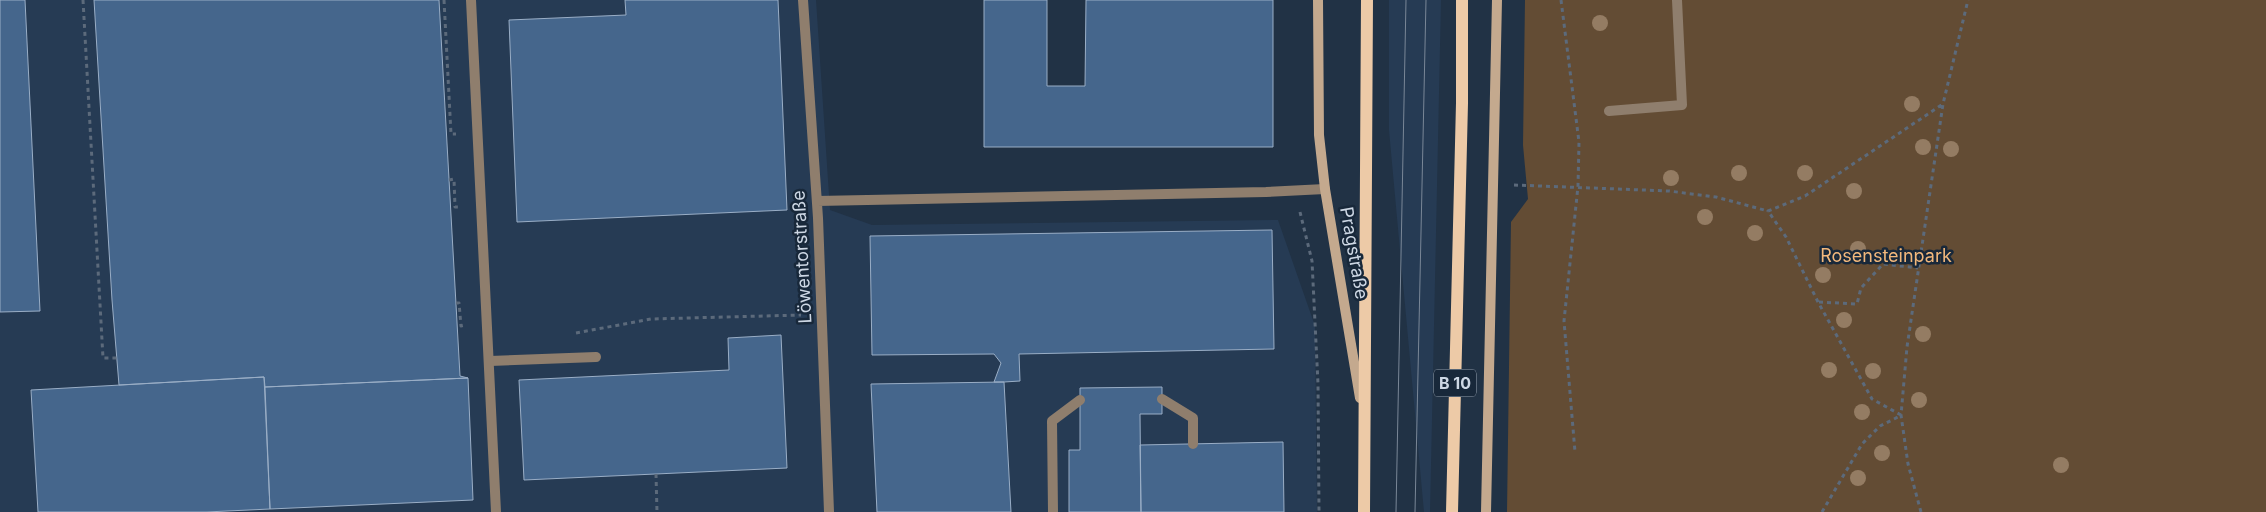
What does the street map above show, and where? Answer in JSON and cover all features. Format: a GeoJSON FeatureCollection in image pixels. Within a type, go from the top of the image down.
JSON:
{"type":"FeatureCollection","features":[{"type":"Feature","properties":{"kind":"main road","name":"Pragstraße"},"geometry":{"type":"LineString","coordinates":[[1318,0],[1319,135],[1325,189],[1364,427],[1364,512]]}},
{"type":"Feature","properties":{"kind":"main road"},"geometry":{"type":"LineString","coordinates":[[1364,427],[1367,0]]}},
{"type":"Feature","properties":{"kind":"main road","name":"B 10"},"geometry":{"type":"LineString","coordinates":[[1452,512],[1462,103],[1462,0]]}},
{"type":"Feature","properties":{"kind":"main road"},"geometry":{"type":"LineString","coordinates":[[1486,512],[1497,0]]}},
{"type":"Feature","properties":{"kind":"street"},"geometry":{"type":"LineString","coordinates":[[471,0],[496,512]]}},
{"type":"Feature","properties":{"kind":"street","name":"Löwentorstraße"},"geometry":{"type":"LineString","coordinates":[[803,0],[816,201],[829,512]]}},
{"type":"Feature","properties":{"kind":"street"},"geometry":{"type":"LineString","coordinates":[[1609,111],[1682,106],[1677,0]]}},
{"type":"Feature","properties":{"kind":"street"},"geometry":{"type":"LineString","coordinates":[[816,201],[1325,189]]}},
{"type":"Feature","properties":{"kind":"street"},"geometry":{"type":"LineString","coordinates":[[490,361],[596,357]]}},
{"type":"Feature","properties":{"kind":"street"},"geometry":{"type":"LineString","coordinates":[[1162,399],[1193,418],[1193,444]]}},
{"type":"Feature","properties":{"kind":"street"},"geometry":{"type":"LineString","coordinates":[[1053,512],[1052,421],[1080,400]]}},
{"type":"Feature","properties":{"kind":"path"},"geometry":{"type":"LineString","coordinates":[[83,0],[103,358],[117,358]]}},
{"type":"Feature","properties":{"kind":"path"},"geometry":{"type":"LineString","coordinates":[[444,0],[451,134],[461,133]]}},
{"type":"Feature","properties":{"kind":"path"},"geometry":{"type":"LineString","coordinates":[[1561,0],[1579,142],[1578,186],[1564,321],[1575,452]]}},
{"type":"Feature","properties":{"kind":"path"},"geometry":{"type":"LineString","coordinates":[[1921,512],[1908,464],[1901,416],[1907,347],[1944,104],[1968,0]]}},
{"type":"Feature","properties":{"kind":"path"},"geometry":{"type":"LineString","coordinates":[[440,19],[445,18]]}},
{"type":"Feature","properties":{"kind":"path"},"geometry":{"type":"LineString","coordinates":[[443,72],[448,71]]}},
{"type":"Feature","properties":{"kind":"path"},"geometry":{"type":"LineString","coordinates":[[1510,185],[1578,186],[1669,191],[1716,197],[1768,211],[1805,196],[1944,104]]}},
{"type":"Feature","properties":{"kind":"path"},"geometry":{"type":"LineString","coordinates":[[449,180],[454,179],[455,207],[464,206]]}},
{"type":"Feature","properties":{"kind":"path"},"geometry":{"type":"LineString","coordinates":[[1296,191],[1312,261],[1318,384],[1319,512]]}},
{"type":"Feature","properties":{"kind":"path"},"geometry":{"type":"LineString","coordinates":[[1768,211],[1786,237],[1818,302],[1872,399],[1901,416]]}},
{"type":"Feature","properties":{"kind":"path"},"geometry":{"type":"LineString","coordinates":[[1818,302],[1857,304],[1861,288],[1883,264],[1918,268]]}},
{"type":"Feature","properties":{"kind":"path"},"geometry":{"type":"LineString","coordinates":[[456,303],[459,302],[460,326],[469,325]]}},
{"type":"Feature","properties":{"kind":"path"},"geometry":{"type":"LineString","coordinates":[[568,335],[651,319],[821,315]]}},
{"type":"Feature","properties":{"kind":"path"},"geometry":{"type":"LineString","coordinates":[[1822,512],[1862,444],[1880,426],[1901,416]]}},
{"type":"Feature","properties":{"kind":"path"},"geometry":{"type":"LineString","coordinates":[[656,474],[657,512]]}},
{"type":"Feature","properties":{"kind":"shaded area"},"geometry":{"type":"Polygon","coordinates":[[[0,0],[816,0],[830,210],[872,225],[1278,220],[1315,326],[1317,512],[0,512],[0,0]]]}},
{"type":"Feature","properties":{"kind":"shaded area"},"geometry":{"type":"Polygon","coordinates":[[[1389,0],[1441,0],[1430,512],[1424,512],[1389,130],[1389,0]]]}},
{"type":"Feature","properties":{"kind":"green space","name":"Rosensteinpark"},"geometry":{"type":"Polygon","coordinates":[[[1525,0],[2266,0],[2266,512],[1507,512],[1511,222],[1528,199],[1523,145],[1525,0]]]}},
{"type":"Feature","properties":{"kind":"building"},"geometry":{"type":"Polygon","coordinates":[[[0,0],[25,0],[40,311],[0,312],[0,0]]]}},
{"type":"Feature","properties":{"kind":"building"},"geometry":{"type":"Polygon","coordinates":[[[94,0],[439,0],[460,376],[468,378],[265,387],[264,377],[119,385],[94,0]]]}},
{"type":"Feature","properties":{"kind":"building"},"geometry":{"type":"Polygon","coordinates":[[[625,0],[778,0],[787,210],[517,222],[509,20],[626,15],[625,0]]]}},
{"type":"Feature","properties":{"kind":"building"},"geometry":{"type":"Polygon","coordinates":[[[984,0],[1047,0],[1047,86],[1085,86],[1086,0],[1273,0],[1273,147],[984,147],[984,0]]]}},
{"type":"Feature","properties":{"kind":"building"},"geometry":{"type":"Polygon","coordinates":[[[1272,230],[1274,349],[1019,354],[1020,381],[1004,382],[994,382],[1001,363],[994,354],[872,355],[870,236],[1272,230]]]}},
{"type":"Feature","properties":{"kind":"building"},"geometry":{"type":"Polygon","coordinates":[[[781,335],[787,468],[524,480],[519,380],[729,370],[728,338],[781,335]]]}},
{"type":"Feature","properties":{"kind":"building"},"geometry":{"type":"Polygon","coordinates":[[[264,377],[270,509],[206,512],[38,512],[31,390],[264,377]]]}},
{"type":"Feature","properties":{"kind":"building"},"geometry":{"type":"Polygon","coordinates":[[[468,378],[473,500],[270,509],[265,387],[468,378]]]}},
{"type":"Feature","properties":{"kind":"building"},"geometry":{"type":"Polygon","coordinates":[[[1004,382],[1011,512],[877,512],[871,384],[1004,382]]]}},
{"type":"Feature","properties":{"kind":"building"},"geometry":{"type":"Polygon","coordinates":[[[1162,387],[1162,414],[1140,414],[1141,512],[1069,512],[1069,450],[1080,450],[1080,388],[1162,387]]]}},
{"type":"Feature","properties":{"kind":"building"},"geometry":{"type":"Polygon","coordinates":[[[1283,442],[1284,512],[1141,512],[1140,445],[1283,442]]]}},
{"type":"Feature","properties":{"kind":"tram line"},"geometry":{"type":"LineString","coordinates":[[1396,512],[1406,0]]}},
{"type":"Feature","properties":{"kind":"tram line"},"geometry":{"type":"LineString","coordinates":[[1415,512],[1426,0]]}}]}
